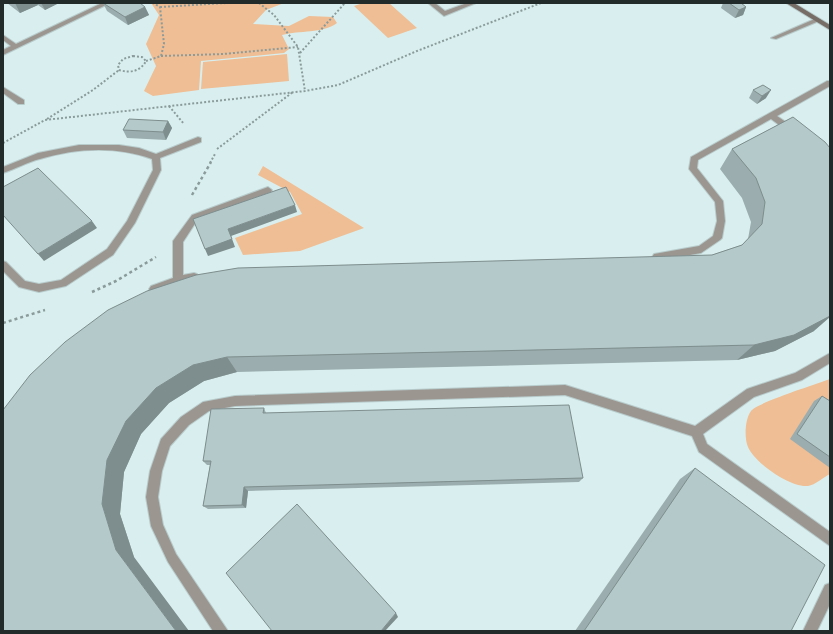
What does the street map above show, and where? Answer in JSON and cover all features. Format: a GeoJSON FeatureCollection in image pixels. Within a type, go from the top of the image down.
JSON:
{"type":"FeatureCollection","features":[{"type":"Feature","properties":{"kind":"main road"},"geometry":{"type":"LineString","coordinates":[[789,3],[830,28]]}},
{"type":"Feature","properties":{"kind":"lane"},"geometry":{"type":"LineString","coordinates":[[3,53],[107,3]]}},
{"type":"Feature","properties":{"kind":"lane"},"geometry":{"type":"LineString","coordinates":[[431,3],[444,14],[473,3]]}},
{"type":"Feature","properties":{"kind":"lane"},"geometry":{"type":"LineString","coordinates":[[774,38],[817,20]]}},
{"type":"Feature","properties":{"kind":"lane"},"geometry":{"type":"LineString","coordinates":[[3,37],[16,47]]}},
{"type":"Feature","properties":{"kind":"lane"},"geometry":{"type":"LineString","coordinates":[[644,257],[667,257],[701,249],[717,238],[721,221],[719,201],[693,169],[694,160],[830,83]]}},
{"type":"Feature","properties":{"kind":"lane"},"geometry":{"type":"LineString","coordinates":[[3,88],[21,102]]}},
{"type":"Feature","properties":{"kind":"lane"},"geometry":{"type":"LineString","coordinates":[[771,116],[800,137]]}},
{"type":"Feature","properties":{"kind":"lane"},"geometry":{"type":"LineString","coordinates":[[3,170],[60,151],[95,147],[144,152],[156,157],[198,140]]}},
{"type":"Feature","properties":{"kind":"lane"},"geometry":{"type":"LineString","coordinates":[[3,265],[22,284],[39,288],[64,283],[110,252],[131,224],[157,170],[156,157]]}},
{"type":"Feature","properties":{"kind":"lane"},"geometry":{"type":"LineString","coordinates":[[178,280],[178,241],[195,217],[268,190]]}},
{"type":"Feature","properties":{"kind":"lane"},"geometry":{"type":"LineString","coordinates":[[142,294],[178,280],[207,275]]}},
{"type":"Feature","properties":{"kind":"lane"},"geometry":{"type":"LineString","coordinates":[[696,432],[750,393],[798,376],[830,358]]}},
{"type":"Feature","properties":{"kind":"lane"},"geometry":{"type":"LineString","coordinates":[[221,631],[172,558],[157,526],[152,497],[156,471],[165,442],[185,421],[207,406],[235,401],[565,390],[696,432],[703,448],[830,540]]}},
{"type":"Feature","properties":{"kind":"lane"},"geometry":{"type":"LineString","coordinates":[[810,631],[830,590]]}},
{"type":"Feature","properties":{"kind":"path"},"geometry":{"type":"LineString","coordinates":[[153,3],[160,7],[226,3]]}},
{"type":"Feature","properties":{"kind":"path"},"geometry":{"type":"LineString","coordinates":[[259,3],[274,15],[298,47],[305,91]]}},
{"type":"Feature","properties":{"kind":"path"},"geometry":{"type":"LineString","coordinates":[[300,53],[345,3]]}},
{"type":"Feature","properties":{"kind":"path"},"geometry":{"type":"LineString","coordinates":[[45,120],[305,91],[338,85],[417,51],[541,3]]}},
{"type":"Feature","properties":{"kind":"path"},"geometry":{"type":"LineString","coordinates":[[160,7],[164,44],[161,56]]}},
{"type":"Feature","properties":{"kind":"path"},"geometry":{"type":"LineString","coordinates":[[146,61],[161,56],[216,54],[298,47]]}},
{"type":"Feature","properties":{"kind":"path"},"geometry":{"type":"LineString","coordinates":[[119,70],[118,65],[123,59],[128,57],[142,57],[146,61]]}},
{"type":"Feature","properties":{"kind":"path"},"geometry":{"type":"LineString","coordinates":[[119,70],[127,73],[136,71],[144,67],[146,61]]}},
{"type":"Feature","properties":{"kind":"path"},"geometry":{"type":"LineString","coordinates":[[3,143],[45,120],[93,90],[119,70]]}},
{"type":"Feature","properties":{"kind":"path"},"geometry":{"type":"LineString","coordinates":[[190,198],[218,149],[294,92]]}},
{"type":"Feature","properties":{"kind":"shaded area"},"geometry":{"type":"Polygon","coordinates":[[[151,3],[284,3],[266,10],[253,24],[289,26],[309,16],[333,17],[337,23],[325,29],[282,35],[289,49],[284,53],[201,61],[199,90],[153,96],[144,91],[156,66],[146,44],[159,15],[151,3]]]}},
{"type":"Feature","properties":{"kind":"shaded area"},"geometry":{"type":"Polygon","coordinates":[[[363,3],[389,3],[417,28],[388,38],[354,6],[363,3]]]}},
{"type":"Feature","properties":{"kind":"shaded area"},"geometry":{"type":"Polygon","coordinates":[[[287,54],[289,81],[201,89],[203,62],[287,54]]]}},
{"type":"Feature","properties":{"kind":"shaded area"},"geometry":{"type":"Polygon","coordinates":[[[263,166],[364,228],[300,251],[243,255],[235,238],[302,214],[290,192],[258,175],[263,166]]]}},
{"type":"Feature","properties":{"kind":"shaded area"},"geometry":{"type":"Polygon","coordinates":[[[830,379],[830,474],[816,483],[808,486],[801,486],[783,479],[765,467],[752,453],[748,447],[746,439],[747,419],[751,411],[764,403],[830,379]]]}},
{"type":"Feature","properties":{"kind":"building"},"geometry":{"type":"Polygon","coordinates":[[[103,3],[140,3],[145,7],[125,17],[103,3]]]}},
{"type":"Feature","properties":{"kind":"building"},"geometry":{"type":"Polygon","coordinates":[[[729,3],[741,3],[746,7],[739,10],[729,3]]]}},
{"type":"Feature","properties":{"kind":"building"},"geometry":{"type":"Polygon","coordinates":[[[763,85],[771,90],[762,96],[753,90],[763,85]]]}},
{"type":"Feature","properties":{"kind":"building"},"geometry":{"type":"Polygon","coordinates":[[[793,117],[825,142],[830,148],[830,316],[794,335],[754,345],[227,357],[193,365],[156,388],[126,421],[107,460],[102,504],[116,550],[176,631],[3,631],[3,410],[30,375],[65,342],[108,310],[147,291],[196,275],[238,268],[712,255],[742,245],[762,224],[765,202],[756,178],[732,149],[793,117]]]}},
{"type":"Feature","properties":{"kind":"building"},"geometry":{"type":"Polygon","coordinates":[[[129,119],[168,121],[163,132],[123,130],[129,119]]]}},
{"type":"Feature","properties":{"kind":"building"},"geometry":{"type":"Polygon","coordinates":[[[38,168],[92,221],[38,254],[3,215],[3,187],[38,168]]]}},
{"type":"Feature","properties":{"kind":"building"},"geometry":{"type":"Polygon","coordinates":[[[286,187],[295,205],[228,229],[232,239],[205,249],[193,219],[286,187]]]}},
{"type":"Feature","properties":{"kind":"building"},"geometry":{"type":"Polygon","coordinates":[[[822,396],[830,401],[830,457],[797,434],[822,396]]]}},
{"type":"Feature","properties":{"kind":"building"},"geometry":{"type":"Polygon","coordinates":[[[569,405],[583,478],[244,487],[242,505],[203,506],[211,461],[203,461],[211,409],[264,408],[263,413],[569,405]]]}},
{"type":"Feature","properties":{"kind":"building"},"geometry":{"type":"Polygon","coordinates":[[[695,468],[825,565],[791,631],[584,631],[695,468]]]}},
{"type":"Feature","properties":{"kind":"building"},"geometry":{"type":"Polygon","coordinates":[[[297,504],[396,613],[381,631],[272,631],[226,573],[297,504]]]}}]}
